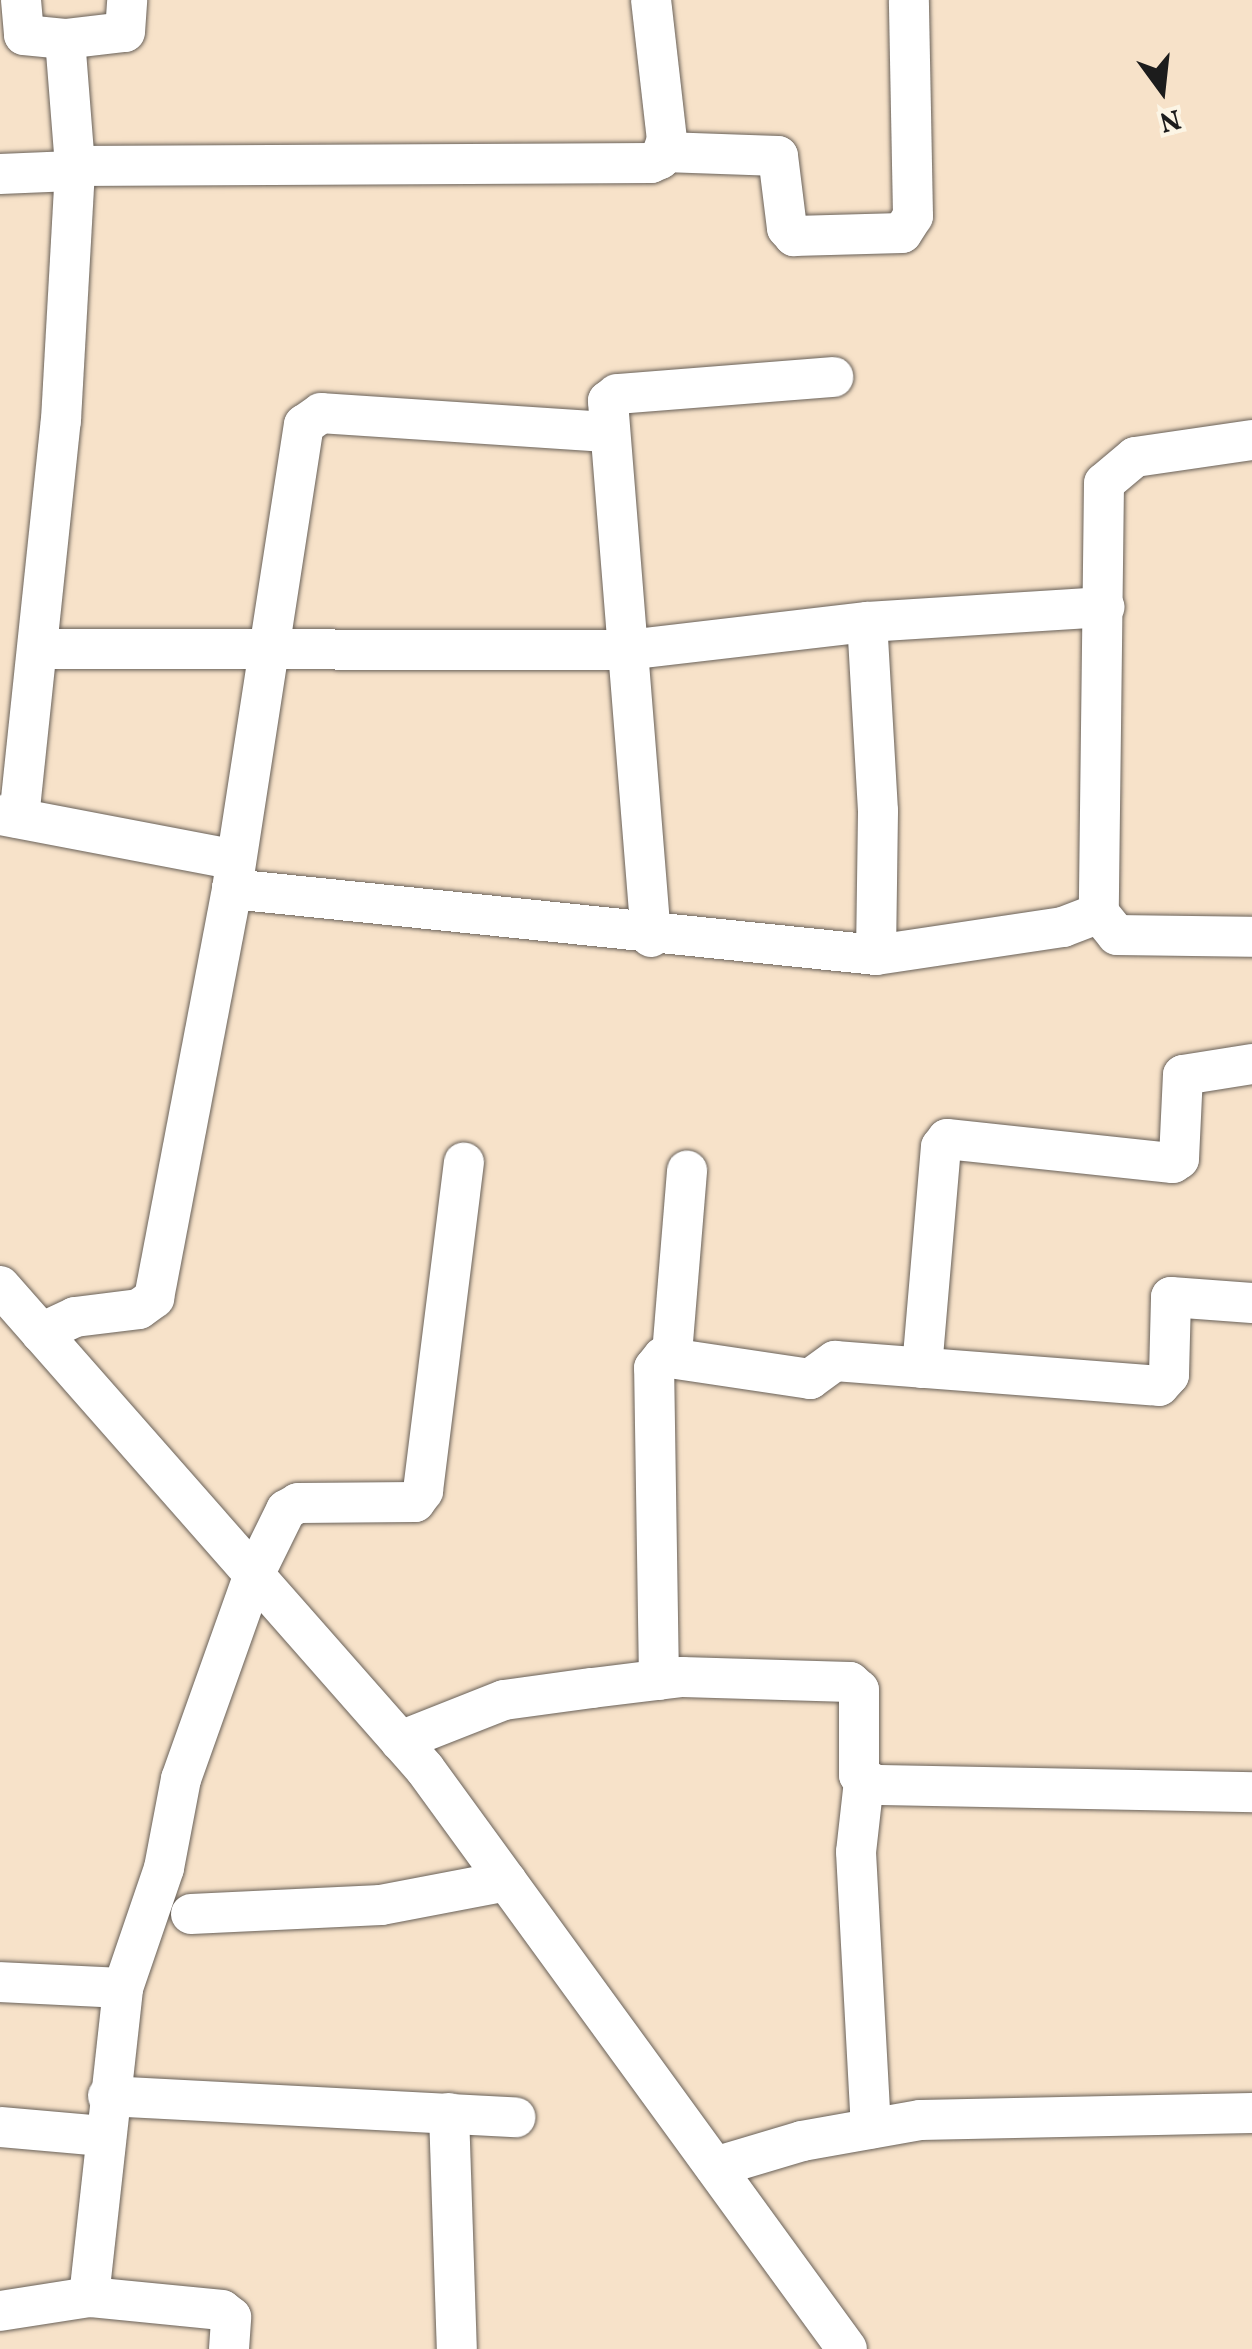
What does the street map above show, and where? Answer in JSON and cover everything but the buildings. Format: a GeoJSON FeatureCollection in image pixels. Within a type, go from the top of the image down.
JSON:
{"type":"FeatureCollection","features":[{"type":"Feature","properties":{"kind":"street"},"geometry":{"type":"LineString","coordinates":[[21,0],[24,35],[65,38],[125,32],[127,0]]}},
{"type":"Feature","properties":{"kind":"street"},"geometry":{"type":"LineString","coordinates":[[651,0],[664,152]]}},
{"type":"Feature","properties":{"kind":"street"},"geometry":{"type":"LineString","coordinates":[[0,174],[73,169],[651,162],[664,152],[778,156],[787,228],[794,236],[902,233],[912,216],[908,0]]}},
{"type":"Feature","properties":{"kind":"street"},"geometry":{"type":"LineString","coordinates":[[65,38],[73,169],[41,649],[10,816],[234,875],[652,937],[876,955],[1063,927],[1099,912]]}},
{"type":"Feature","properties":{"kind":"street"},"geometry":{"type":"LineString","coordinates":[[652,937],[608,400],[617,394],[833,377]]}},
{"type":"Feature","properties":{"kind":"street"},"geometry":{"type":"LineString","coordinates":[[41,1333],[75,1317],[139,1309],[154,1298],[234,875],[310,418],[321,413],[609,432]]}},
{"type":"Feature","properties":{"kind":"street"},"geometry":{"type":"LineString","coordinates":[[1252,440],[1136,457],[1109,474],[1099,912],[1117,935],[1252,937]]}},
{"type":"Feature","properties":{"kind":"street"},"geometry":{"type":"LineString","coordinates":[[41,649],[628,650],[867,622],[1105,607]]}},
{"type":"Feature","properties":{"kind":"street"},"geometry":{"type":"LineString","coordinates":[[867,622],[878,811],[876,955]]}},
{"type":"Feature","properties":{"kind":"street"},"geometry":{"type":"LineString","coordinates":[[922,1368],[940,1147],[946,1140],[1173,1163],[1179,1159],[1183,1076],[1252,1064]]}},
{"type":"Feature","properties":{"kind":"street"},"geometry":{"type":"LineString","coordinates":[[89,2297],[103,2136],[123,1988],[164,1868],[181,1779],[253,1577],[291,1506],[415,1502],[423,1491],[464,1163]]}},
{"type":"Feature","properties":{"kind":"street"},"geometry":{"type":"LineString","coordinates":[[658,1680],[654,1368],[672,1354],[687,1171]]}},
{"type":"Feature","properties":{"kind":"street"},"geometry":{"type":"LineString","coordinates":[[0,1288],[400,1741],[847,2349]]}},
{"type":"Feature","properties":{"kind":"street"},"geometry":{"type":"LineString","coordinates":[[672,1354],[810,1380],[835,1360],[1159,1386],[1169,1375],[1172,1297],[1252,1303]]}},
{"type":"Feature","properties":{"kind":"street"},"geometry":{"type":"LineString","coordinates":[[400,1741],[504,1700],[658,1680],[854,1684],[858,1766],[864,1780],[856,1852],[871,2129]]}},
{"type":"Feature","properties":{"kind":"street"},"geometry":{"type":"LineString","coordinates":[[864,1780],[1252,1792]]}},
{"type":"Feature","properties":{"kind":"street"},"geometry":{"type":"LineString","coordinates":[[191,1914],[381,1905],[506,1882]]}},
{"type":"Feature","properties":{"kind":"street"},"geometry":{"type":"LineString","coordinates":[[0,1982],[123,1988]]}},
{"type":"Feature","properties":{"kind":"street"},"geometry":{"type":"LineString","coordinates":[[108,2096],[516,2117]]}},
{"type":"Feature","properties":{"kind":"street"},"geometry":{"type":"LineString","coordinates":[[715,2167],[920,2120],[1138,2111],[1252,2112]]}},
{"type":"Feature","properties":{"kind":"street"},"geometry":{"type":"LineString","coordinates":[[448,2114],[457,2349]]}},
{"type":"Feature","properties":{"kind":"street"},"geometry":{"type":"LineString","coordinates":[[0,2127],[103,2136]]}},
{"type":"Feature","properties":{"kind":"street"},"geometry":{"type":"LineString","coordinates":[[0,2310],[89,2297],[222,2310],[232,2317],[229,2349]]}}]}
